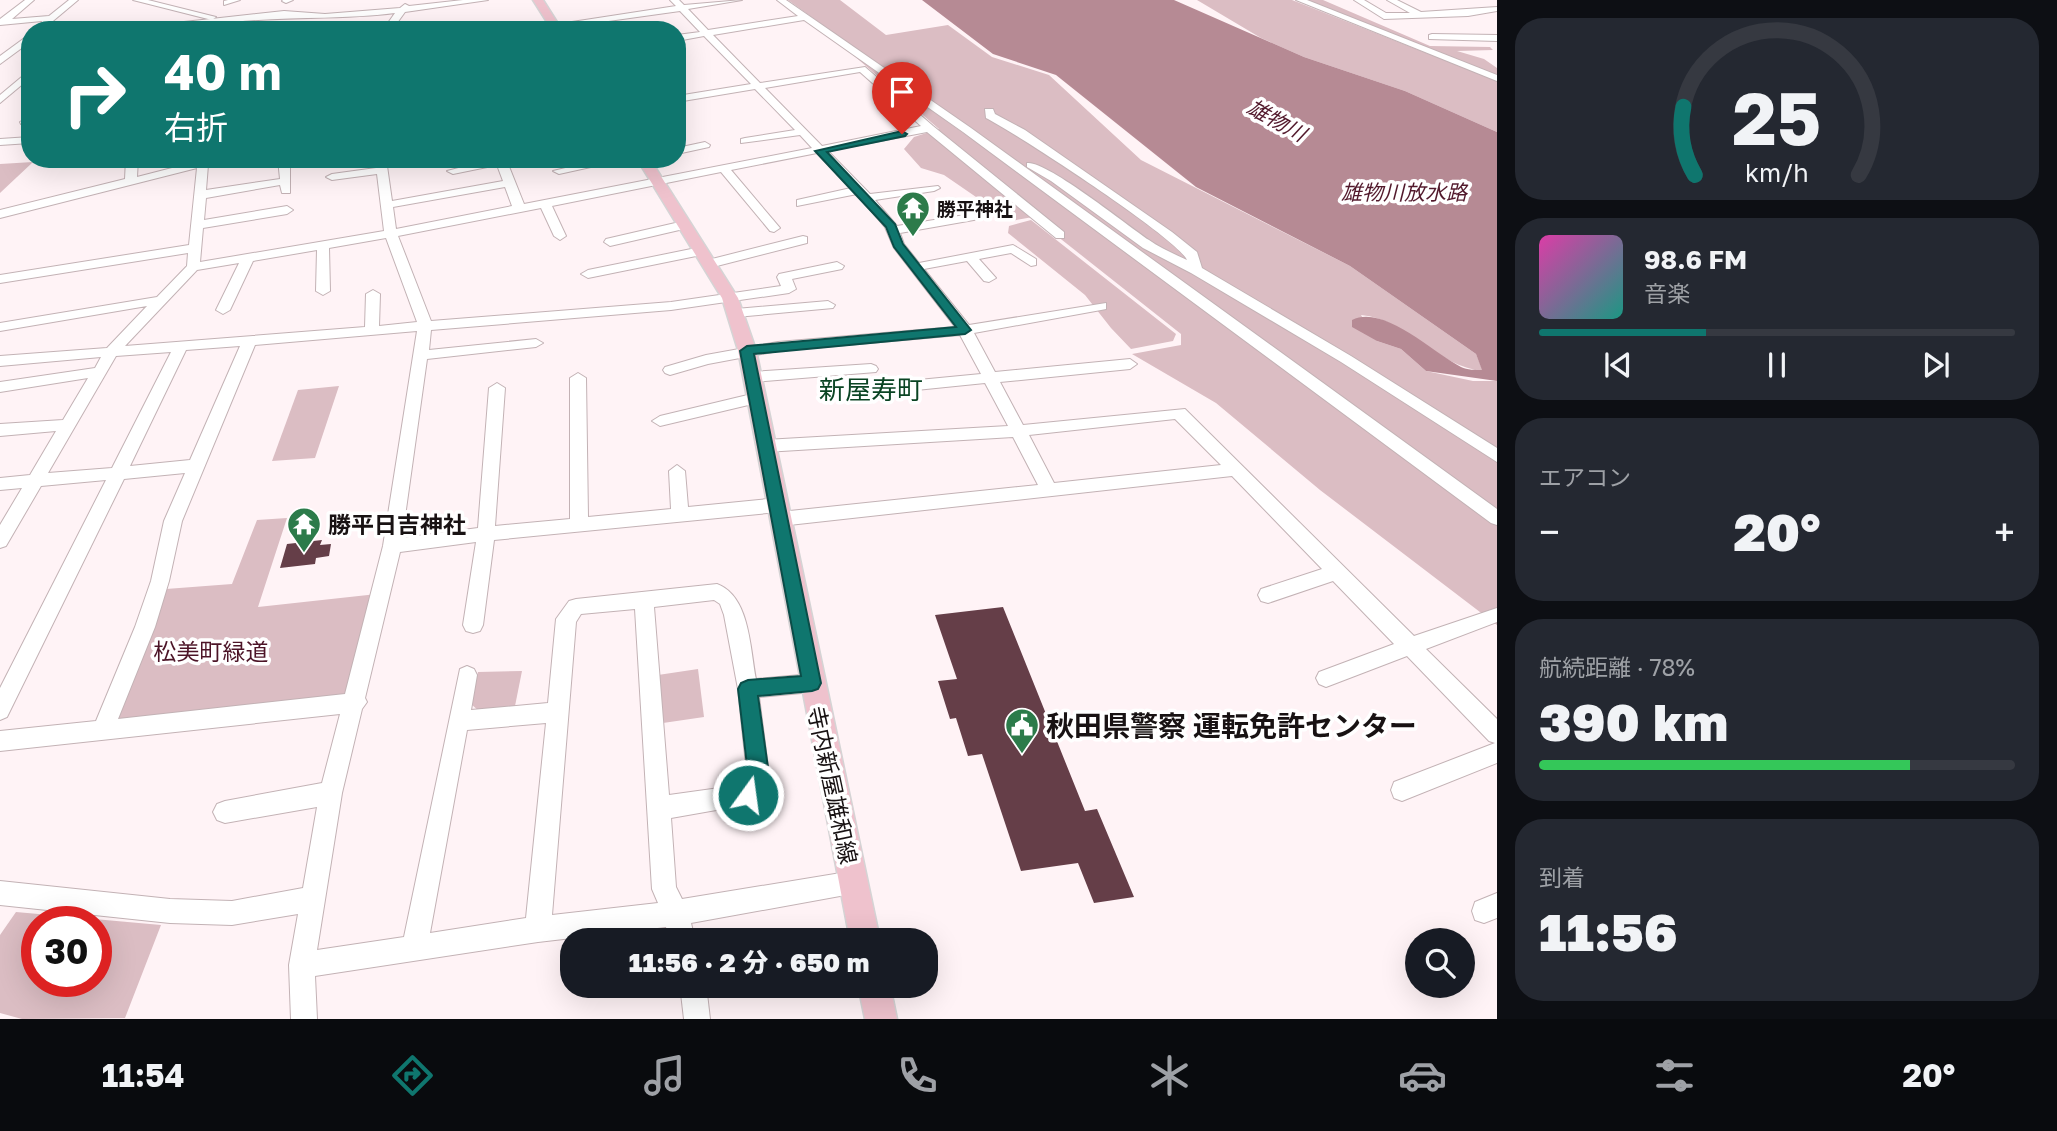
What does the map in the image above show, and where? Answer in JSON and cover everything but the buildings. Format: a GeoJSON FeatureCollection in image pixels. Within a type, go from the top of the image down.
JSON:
{"type":"FeatureCollection","features":[{"type":"Feature","properties":{"kind":"main road"},"geometry":{"type":"LineString","coordinates":[[538,0],[552,21]]}},
{"type":"Feature","properties":{"kind":"main road","name":"寺内新屋雄和線"},"geometry":{"type":"LineString","coordinates":[[649,168],[732,303],[747,351],[862,928]]}},
{"type":"Feature","properties":{"kind":"main road"},"geometry":{"type":"LineString","coordinates":[[877,998],[881,1019]]}},
{"type":"Feature","properties":{"kind":"street"},"geometry":{"type":"LineString","coordinates":[[1,23],[30,0]]}},
{"type":"Feature","properties":{"kind":"street"},"geometry":{"type":"LineString","coordinates":[[48,21],[74,0]]}},
{"type":"Feature","properties":{"kind":"street"},"geometry":{"type":"LineString","coordinates":[[137,0],[154,1],[227,21],[284,14],[339,17],[484,0]]}},
{"type":"Feature","properties":{"kind":"street"},"geometry":{"type":"LineString","coordinates":[[284,14],[282,4],[287,0]]}},
{"type":"Feature","properties":{"kind":"street"},"geometry":{"type":"LineString","coordinates":[[394,21],[408,0]]}},
{"type":"Feature","properties":{"kind":"street"},"geometry":{"type":"LineString","coordinates":[[591,21],[677,4],[738,0]]}},
{"type":"Feature","properties":{"kind":"street"},"geometry":{"type":"LineString","coordinates":[[781,0],[929,128],[1060,235]]}},
{"type":"Feature","properties":{"kind":"street"},"geometry":{"type":"LineString","coordinates":[[1300,0],[1497,78]]}},
{"type":"Feature","properties":{"kind":"street"},"geometry":{"type":"LineString","coordinates":[[1359,0],[1384,16],[1468,13],[1497,9]]}},
{"type":"Feature","properties":{"kind":"street"},"geometry":{"type":"LineString","coordinates":[[1391,0],[1448,27]]}},
{"type":"Feature","properties":{"kind":"street"},"geometry":{"type":"LineString","coordinates":[[1455,1],[1478,21]]}},
{"type":"Feature","properties":{"kind":"street"},"geometry":{"type":"LineString","coordinates":[[677,4],[863,194],[893,230],[898,245],[965,330],[1050,491]]}},
{"type":"Feature","properties":{"kind":"street"},"geometry":{"type":"LineString","coordinates":[[157,21],[169,7]]}},
{"type":"Feature","properties":{"kind":"street"},"geometry":{"type":"LineString","coordinates":[[300,15],[305,21]]}},
{"type":"Feature","properties":{"kind":"street"},"geometry":{"type":"LineString","coordinates":[[1392,16],[1409,27]]}},
{"type":"Feature","properties":{"kind":"street"},"geometry":{"type":"LineString","coordinates":[[134,21],[138,17]]}},
{"type":"Feature","properties":{"kind":"street"},"geometry":{"type":"LineString","coordinates":[[686,37],[803,19],[967,130],[1497,518]]}},
{"type":"Feature","properties":{"kind":"street"},"geometry":{"type":"LineString","coordinates":[[1,23],[21,23]]}},
{"type":"Feature","properties":{"kind":"street"},"geometry":{"type":"LineString","coordinates":[[1488,28],[1497,37]]}},
{"type":"Feature","properties":{"kind":"street"},"geometry":{"type":"LineString","coordinates":[[1432,37],[1497,37]]}},
{"type":"Feature","properties":{"kind":"street"},"geometry":{"type":"LineString","coordinates":[[0,61],[21,44]]}},
{"type":"Feature","properties":{"kind":"street"},"geometry":{"type":"LineString","coordinates":[[712,104],[862,69]]}},
{"type":"Feature","properties":{"kind":"street"},"geometry":{"type":"LineString","coordinates":[[0,100],[21,81]]}},
{"type":"Feature","properties":{"kind":"street"},"geometry":{"type":"LineString","coordinates":[[0,85],[21,84]]}},
{"type":"Feature","properties":{"kind":"street"},"geometry":{"type":"LineString","coordinates":[[686,98],[761,91]]}},
{"type":"Feature","properties":{"kind":"street"},"geometry":{"type":"LineString","coordinates":[[989,111],[990,116],[1021,132],[1168,235],[1192,256],[1196,270]]}},
{"type":"Feature","properties":{"kind":"street"},"geometry":{"type":"LineString","coordinates":[[0,541],[112,351],[193,267],[391,234],[929,128]]}},
{"type":"Feature","properties":{"kind":"street"},"geometry":{"type":"LineString","coordinates":[[967,130],[1055,179],[1147,245],[1196,270],[1346,359],[1497,456]]}},
{"type":"Feature","properties":{"kind":"street"},"geometry":{"type":"LineString","coordinates":[[745,141],[802,132]]}},
{"type":"Feature","properties":{"kind":"street"},"geometry":{"type":"LineString","coordinates":[[0,142],[21,141]]}},
{"type":"Feature","properties":{"kind":"street"},"geometry":{"type":"LineString","coordinates":[[686,148],[705,145]]}},
{"type":"Feature","properties":{"kind":"street"},"geometry":{"type":"LineString","coordinates":[[131,181],[132,168]]}},
{"type":"Feature","properties":{"kind":"street"},"geometry":{"type":"LineString","coordinates":[[0,214],[182,168]]}},
{"type":"Feature","properties":{"kind":"street"},"geometry":{"type":"LineString","coordinates":[[193,267],[205,168]]}},
{"type":"Feature","properties":{"kind":"street"},"geometry":{"type":"LineString","coordinates":[[200,195],[286,186],[285,168]]}},
{"type":"Feature","properties":{"kind":"street"},"geometry":{"type":"LineString","coordinates":[[332,177],[366,168]]}},
{"type":"Feature","properties":{"kind":"street"},"geometry":{"type":"LineString","coordinates":[[304,1019],[302,965],[331,793],[356,702],[392,546],[425,325],[391,234],[382,168]]}},
{"type":"Feature","properties":{"kind":"street"},"geometry":{"type":"LineString","coordinates":[[453,171],[466,168]]}},
{"type":"Feature","properties":{"kind":"street"},"geometry":{"type":"LineString","coordinates":[[503,168],[519,208]]}},
{"type":"Feature","properties":{"kind":"street"},"geometry":{"type":"LineString","coordinates":[[559,171],[575,168]]}},
{"type":"Feature","properties":{"kind":"street"},"geometry":{"type":"LineString","coordinates":[[724,169],[774,228]]}},
{"type":"Feature","properties":{"kind":"street"},"geometry":{"type":"LineString","coordinates":[[387,205],[508,183]]}},
{"type":"Feature","properties":{"kind":"street"},"geometry":{"type":"LineString","coordinates":[[801,203],[934,188]]}},
{"type":"Feature","properties":{"kind":"street"},"geometry":{"type":"LineString","coordinates":[[0,203],[75,195]]}},
{"type":"Feature","properties":{"kind":"street"},"geometry":{"type":"LineString","coordinates":[[545,203],[560,236]]}},
{"type":"Feature","properties":{"kind":"street"},"geometry":{"type":"LineString","coordinates":[[197,225],[288,209]]}},
{"type":"Feature","properties":{"kind":"street"},"geometry":{"type":"LineString","coordinates":[[893,230],[985,214]]}},
{"type":"Feature","properties":{"kind":"street"},"geometry":{"type":"LineString","coordinates":[[610,242],[684,225]]}},
{"type":"Feature","properties":{"kind":"street"},"geometry":{"type":"LineString","coordinates":[[588,274],[803,240]]}},
{"type":"Feature","properties":{"kind":"street"},"geometry":{"type":"LineString","coordinates":[[323,246],[323,291]]}},
{"type":"Feature","properties":{"kind":"street"},"geometry":{"type":"LineString","coordinates":[[0,279],[195,248]]}},
{"type":"Feature","properties":{"kind":"street"},"geometry":{"type":"LineString","coordinates":[[916,267],[1013,249],[1031,262]]}},
{"type":"Feature","properties":{"kind":"street"},"geometry":{"type":"LineString","coordinates":[[970,257],[989,278]]}},
{"type":"Feature","properties":{"kind":"street"},"geometry":{"type":"LineString","coordinates":[[223,310],[248,258]]}},
{"type":"Feature","properties":{"kind":"street"},"geometry":{"type":"LineString","coordinates":[[732,303],[789,289],[784,277],[837,266]]}},
{"type":"Feature","properties":{"kind":"street"},"geometry":{"type":"LineString","coordinates":[[372,330],[373,294]]}},
{"type":"Feature","properties":{"kind":"street"},"geometry":{"type":"LineString","coordinates":[[0,327],[161,300]]}},
{"type":"Feature","properties":{"kind":"street"},"geometry":{"type":"LineString","coordinates":[[0,370],[8,360],[180,348],[425,325],[671,306],[732,303],[828,305]]}},
{"type":"Feature","properties":{"kind":"street"},"geometry":{"type":"LineString","coordinates":[[670,370],[705,358],[747,351],[965,330],[1101,306]]}},
{"type":"Feature","properties":{"kind":"street"},"geometry":{"type":"LineString","coordinates":[[103,729],[145,627],[160,581],[173,521],[250,341]]}},
{"type":"Feature","properties":{"kind":"street"},"geometry":{"type":"LineString","coordinates":[[421,355],[537,343]]}},
{"type":"Feature","properties":{"kind":"street"},"geometry":{"type":"LineString","coordinates":[[0,710],[180,348]]}},
{"type":"Feature","properties":{"kind":"street"},"geometry":{"type":"LineString","coordinates":[[877,389],[1130,364]]}},
{"type":"Feature","properties":{"kind":"street"},"geometry":{"type":"LineString","coordinates":[[660,421],[754,387],[871,369]]}},
{"type":"Feature","properties":{"kind":"street"},"geometry":{"type":"LineString","coordinates":[[0,387],[98,372]]}},
{"type":"Feature","properties":{"kind":"street"},"geometry":{"type":"LineString","coordinates":[[578,377],[579,524]]}},
{"type":"Feature","properties":{"kind":"street"},"geometry":{"type":"LineString","coordinates":[[473,625],[486,534],[496,388]]}},
{"type":"Feature","properties":{"kind":"street"},"geometry":{"type":"LineString","coordinates":[[765,446],[1017,431],[1179,413],[1497,734]]}},
{"type":"Feature","properties":{"kind":"street"},"geometry":{"type":"LineString","coordinates":[[0,430],[69,425]]}},
{"type":"Feature","properties":{"kind":"street"},"geometry":{"type":"LineString","coordinates":[[0,484],[195,467]]}},
{"type":"Feature","properties":{"kind":"street"},"geometry":{"type":"LineString","coordinates":[[392,546],[680,514],[779,512],[1050,491],[1235,470]]}},
{"type":"Feature","properties":{"kind":"street"},"geometry":{"type":"LineString","coordinates":[[677,471],[680,514]]}},
{"type":"Feature","properties":{"kind":"street"},"geometry":{"type":"LineString","coordinates":[[1268,595],[1336,572]]}},
{"type":"Feature","properties":{"kind":"street"},"geometry":{"type":"LineString","coordinates":[[538,929],[566,619],[576,607],[718,592],[727,599],[734,615],[748,689],[758,775],[748,795],[659,808]]}},
{"type":"Feature","properties":{"kind":"street"},"geometry":{"type":"LineString","coordinates":[[645,600],[664,889],[676,913],[679,928]]}},
{"type":"Feature","properties":{"kind":"street"},"geometry":{"type":"LineString","coordinates":[[1326,678],[1494,615]]}},
{"type":"Feature","properties":{"kind":"street"},"geometry":{"type":"LineString","coordinates":[[414,949],[467,675]]}},
{"type":"Feature","properties":{"kind":"street"},"geometry":{"type":"LineString","coordinates":[[748,689],[812,683]]}},
{"type":"Feature","properties":{"kind":"street"},"geometry":{"type":"LineString","coordinates":[[0,741],[283,713],[356,702]]}},
{"type":"Feature","properties":{"kind":"street"},"geometry":{"type":"LineString","coordinates":[[458,722],[558,712]]}},
{"type":"Feature","properties":{"kind":"street"},"geometry":{"type":"LineString","coordinates":[[1402,790],[1497,753]]}},
{"type":"Feature","properties":{"kind":"street"},"geometry":{"type":"LineString","coordinates":[[225,812],[331,793]]}},
{"type":"Feature","properties":{"kind":"street"},"geometry":{"type":"LineString","coordinates":[[302,965],[538,929],[676,913],[853,883]]}},
{"type":"Feature","properties":{"kind":"street"},"geometry":{"type":"LineString","coordinates":[[0,893],[170,911],[232,914],[313,899]]}},
{"type":"Feature","properties":{"kind":"street"},"geometry":{"type":"LineString","coordinates":[[696,998],[697,1019]]}},
{"type":"Feature","properties":{"kind":"green space"},"geometry":{"type":"Polygon","coordinates":[[[788,0],[840,0],[886,35],[948,25],[992,57],[1049,75],[1141,160],[1350,266],[1476,354],[1483,371],[1466,368],[1451,361],[1408,333],[1378,318],[1361,315],[1377,341],[1401,349],[1426,371],[1473,381],[1497,381],[1497,512],[788,0]]]}},
{"type":"Feature","properties":{"kind":"green space"},"geometry":{"type":"Polygon","coordinates":[[[1197,0],[1292,0],[1497,81],[1497,132],[1405,91],[1304,57],[1261,38],[1197,0]]]}},
{"type":"Feature","properties":{"kind":"green space"},"geometry":{"type":"Polygon","coordinates":[[[1305,0],[1323,0],[1430,46],[1490,47],[1493,50],[1457,51],[1484,59],[1497,68],[1497,75],[1305,0]]]}},
{"type":"Feature","properties":{"kind":"green space"},"geometry":{"type":"Polygon","coordinates":[[[852,54],[1003,161],[1497,524],[1497,625],[1320,490],[1216,403],[1132,354],[1181,345],[1181,334],[1033,217],[1011,221],[944,175],[921,168],[904,149],[914,137],[939,129],[852,54]]]}},
{"type":"Feature","properties":{"kind":"green space"},"geometry":{"type":"Polygon","coordinates":[[[21,163],[21,168],[27,168],[0,193],[0,164],[21,163]]]}},
{"type":"Feature","properties":{"kind":"green space"},"geometry":{"type":"Polygon","coordinates":[[[1031,220],[1176,334],[1173,341],[1131,349],[1085,295],[1008,233],[1009,226],[1031,220]]]}},
{"type":"Feature","properties":{"kind":"green space"},"geometry":{"type":"Polygon","coordinates":[[[339,386],[315,458],[272,461],[298,390],[339,386]]]}},
{"type":"Feature","properties":{"kind":"green space","name":"松美町緑道"},"geometry":{"type":"Polygon","coordinates":[[[287,518],[258,607],[377,594],[352,697],[115,722],[166,589],[232,584],[257,520],[287,518]]]}},
{"type":"Feature","properties":{"kind":"green space"},"geometry":{"type":"Polygon","coordinates":[[[698,669],[704,717],[663,723],[658,675],[698,669]]]}},
{"type":"Feature","properties":{"kind":"green space"},"geometry":{"type":"Polygon","coordinates":[[[522,671],[514,711],[480,712],[471,704],[478,672],[522,671]]]}},
{"type":"Feature","properties":{"kind":"green space"},"geometry":{"type":"Polygon","coordinates":[[[16,912],[21,912],[21,997],[112,997],[112,921],[161,925],[125,1018],[22,1019],[0,1013],[0,935],[16,912]]]}},
{"type":"Feature","properties":{"kind":"water","name":"雄物川放水路"},"geometry":{"type":"Polygon","coordinates":[[[922,0],[1174,0],[1304,57],[1405,91],[1497,132],[1497,381],[1426,371],[1401,349],[1377,341],[1352,327],[1352,320],[1365,317],[1379,319],[1408,332],[1461,367],[1482,370],[1476,354],[1350,266],[1196,187],[1056,75],[993,54],[922,0]]]}},
{"type":"Feature","properties":{"kind":"place","name":"勝平神社"},"geometry":{"type":"Point","coordinates":[913,238]}},
{"type":"Feature","properties":{"kind":"place","name":"勝平日吉神社"},"geometry":{"type":"Point","coordinates":[304,554]}},
{"type":"Feature","properties":{"kind":"place","name":"秋田県警察 運転免許センター"},"geometry":{"type":"Point","coordinates":[1022,755]}},
{"type":"Feature","properties":{"kind":"district","name":"新屋寿町"},"geometry":{"type":"Point","coordinates":[871,389]}},
{"type":"Feature","properties":{"kind":"route"},"geometry":{"type":"LineString","coordinates":[[748,795],[758,775],[748,689],[812,683],[747,351],[965,330],[898,245],[891,226],[820,151],[902,134]]}},
{"type":"Feature","properties":{"kind":"water label","name":"雄物川"},"geometry":{"type":"Point","coordinates":[1277,120]}}]}
